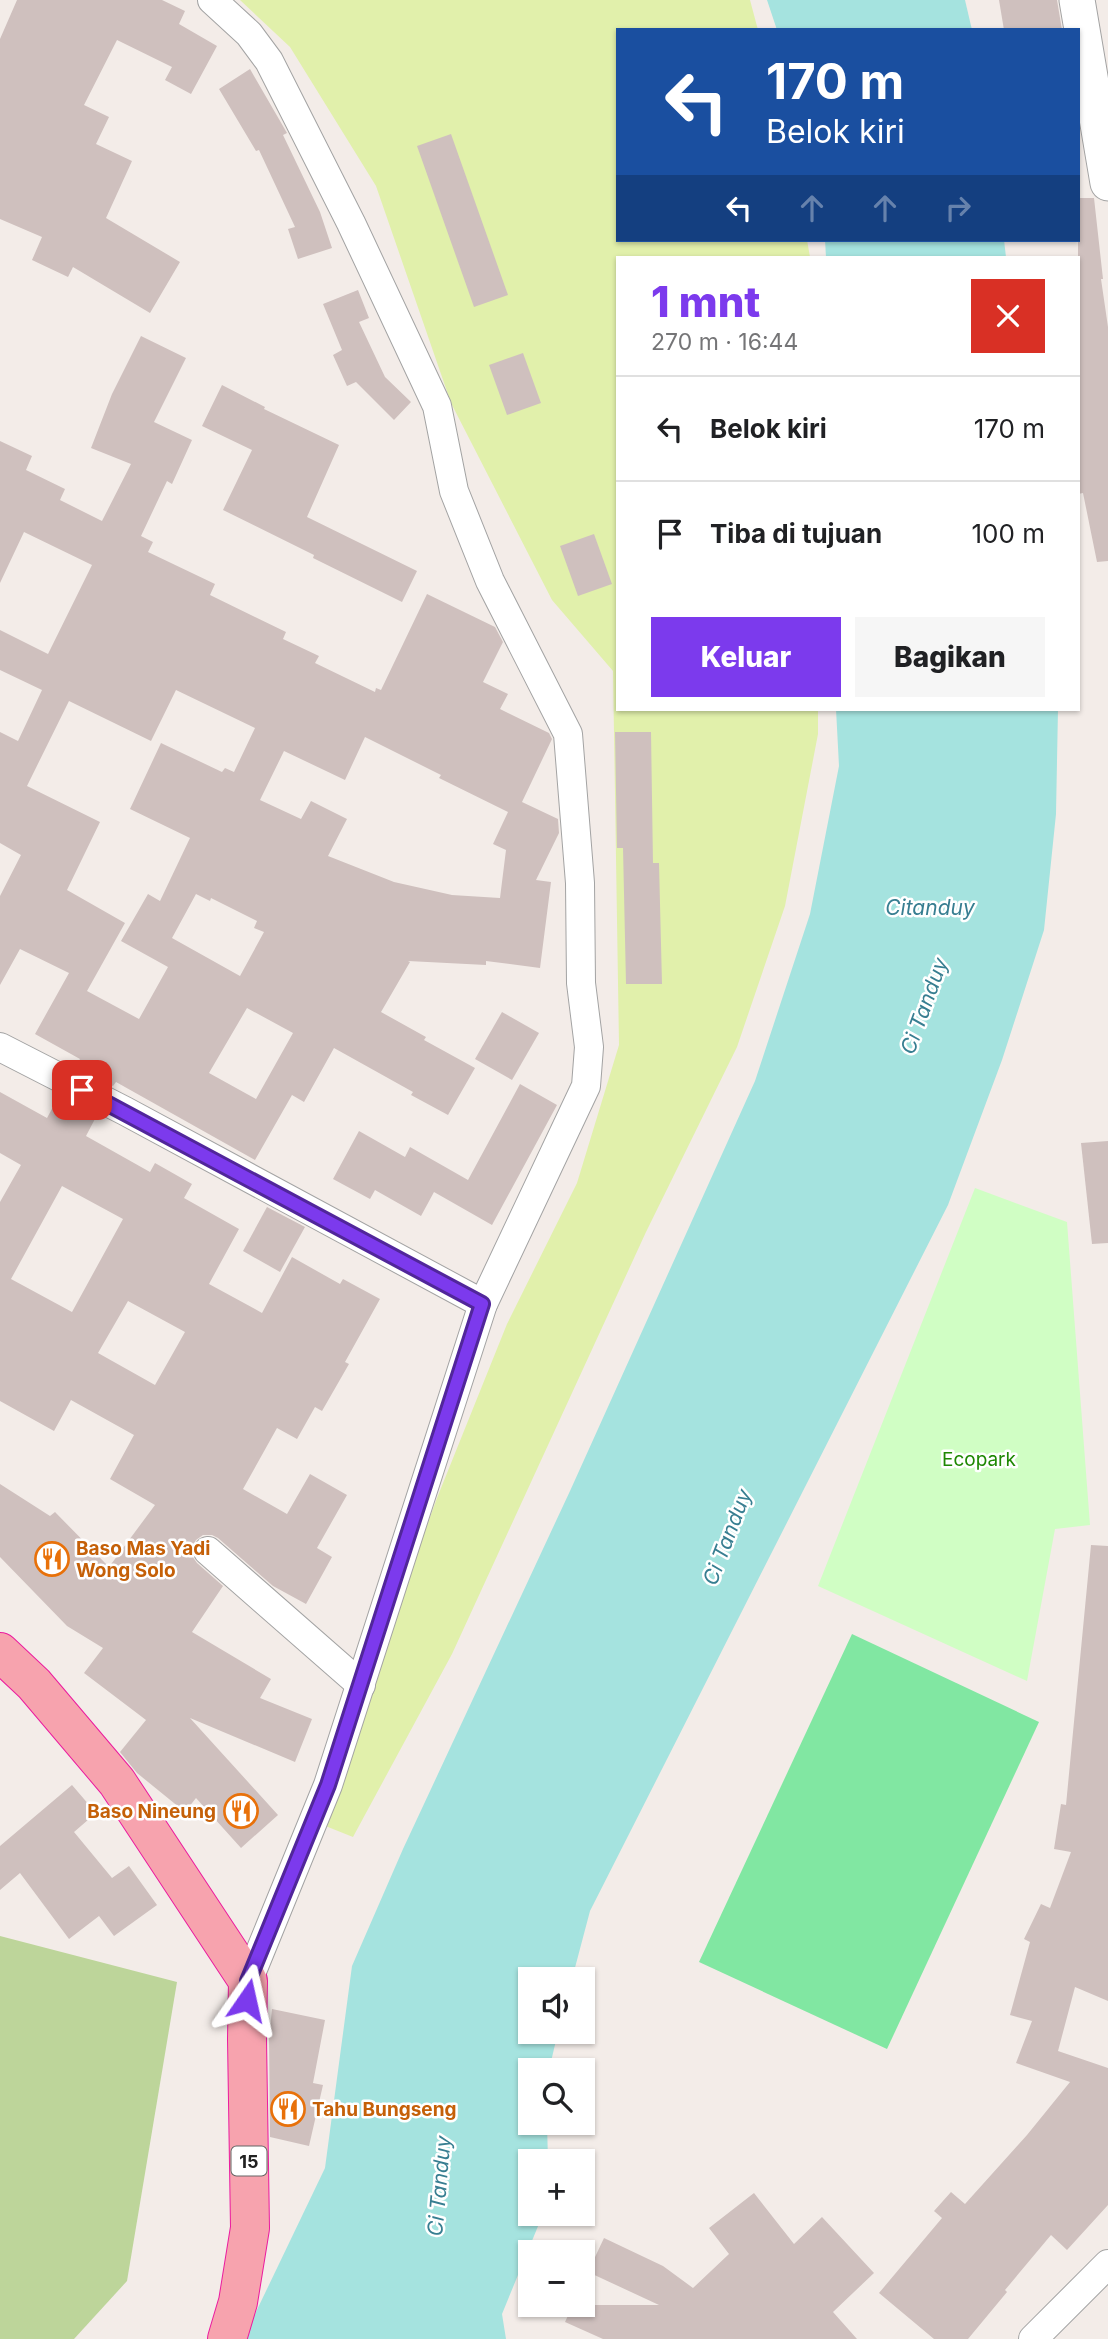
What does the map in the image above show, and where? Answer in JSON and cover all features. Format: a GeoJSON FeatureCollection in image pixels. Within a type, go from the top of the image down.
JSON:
{"type":"FeatureCollection","features":[{"type":"Feature","properties":{"kind":"highway"},"geometry":{"type":"LineString","coordinates":[[0,1652],[34,1684],[117,1782],[248,1981]]}},
{"type":"Feature","properties":{"kind":"highway","name":"15"},"geometry":{"type":"LineString","coordinates":[[228,2339],[238,2302],[250,2228],[248,1981]]}},
{"type":"Feature","properties":{"kind":"street"},"geometry":{"type":"LineString","coordinates":[[212,0],[249,34],[269,61],[363,248],[437,406],[454,491],[490,581],[568,734],[580,883],[581,983],[589,1047],[586,1086],[482,1304],[328,1785],[248,1981]]}},
{"type":"Feature","properties":{"kind":"street"},"geometry":{"type":"LineString","coordinates":[[1077,0],[1108,183]]}},
{"type":"Feature","properties":{"kind":"street"},"geometry":{"type":"LineString","coordinates":[[0,1047],[125,1111],[482,1304]]}},
{"type":"Feature","properties":{"kind":"street"},"geometry":{"type":"LineString","coordinates":[[208,1551],[361,1685]]}},
{"type":"Feature","properties":{"kind":"street"},"geometry":{"type":"LineString","coordinates":[[1032,2339],[1108,2264]]}},
{"type":"Feature","properties":{"kind":"green space"},"geometry":{"type":"Polygon","coordinates":[[[240,0],[750,0],[757,28],[616,28],[616,242],[807,242],[810,256],[616,256],[616,711],[818,711],[818,734],[785,906],[737,1047],[646,1232],[452,1654],[353,1837],[318,1823],[437,1498],[507,1324],[577,1183],[619,1045],[613,671],[552,600],[451,403],[376,186],[290,47],[240,0]]]}},
{"type":"Feature","properties":{"kind":"green space","name":"Ecopark"},"geometry":{"type":"Polygon","coordinates":[[[975,1188],[1067,1222],[1090,1525],[1055,1529],[1027,1681],[818,1586],[975,1188]]]}},
{"type":"Feature","properties":{"kind":"green space"},"geometry":{"type":"Polygon","coordinates":[[[852,1634],[1039,1722],[887,2049],[699,1962],[852,1634]]]}},
{"type":"Feature","properties":{"kind":"green space"},"geometry":{"type":"Polygon","coordinates":[[[0,1936],[177,1982],[127,2281],[74,2339],[0,2339],[0,1936]]]}},
{"type":"Feature","properties":{"kind":"water"},"geometry":{"type":"Polygon","coordinates":[[[767,0],[965,0],[972,28],[776,28],[767,0]]]}},
{"type":"Feature","properties":{"kind":"water"},"geometry":{"type":"Polygon","coordinates":[[[825,242],[1004,242],[1006,256],[826,256],[825,242]]]}},
{"type":"Feature","properties":{"kind":"water","name":"Citanduy"},"geometry":{"type":"Polygon","coordinates":[[[836,711],[1058,711],[1056,814],[1044,930],[1002,1060],[948,1205],[590,1911],[575,1967],[518,1967],[518,2044],[555,2044],[552,2058],[518,2058],[518,2135],[547,2135],[548,2149],[518,2149],[518,2226],[538,2226],[532,2240],[518,2240],[518,2275],[502,2314],[506,2339],[243,2339],[325,2168],[352,1966],[755,1081],[810,914],[839,766],[836,711]]]}},
{"type":"Feature","properties":{"kind":"building"},"geometry":{"type":"Polygon","coordinates":[[[17,0],[162,0],[185,11],[179,24],[217,46],[191,94],[165,80],[172,67],[117,40],[84,105],[109,117],[96,144],[132,161],[106,218],[180,262],[150,313],[73,267],[68,277],[32,260],[42,237],[0,219],[0,39],[17,0]]]}},
{"type":"Feature","properties":{"kind":"building"},"geometry":{"type":"Polygon","coordinates":[[[999,0],[1057,0],[1062,28],[1004,28],[999,0]]]}},
{"type":"Feature","properties":{"kind":"building"},"geometry":{"type":"Polygon","coordinates":[[[250,69],[287,133],[283,135],[320,212],[332,248],[298,259],[288,229],[295,227],[259,150],[256,151],[219,89],[250,69]]]}},
{"type":"Feature","properties":{"kind":"building"},"geometry":{"type":"Polygon","coordinates":[[[451,134],[508,295],[474,307],[417,146],[451,134]]]}},
{"type":"Feature","properties":{"kind":"building"},"geometry":{"type":"Polygon","coordinates":[[[1080,198],[1094,198],[1108,327],[1108,561],[1097,562],[1083,493],[1080,494],[1080,198]]]}},
{"type":"Feature","properties":{"kind":"building"},"geometry":{"type":"Polygon","coordinates":[[[358,290],[369,318],[359,322],[385,377],[411,402],[394,420],[356,382],[347,386],[333,355],[342,350],[323,304],[358,290]]]}},
{"type":"Feature","properties":{"kind":"building"},"geometry":{"type":"Polygon","coordinates":[[[141,336],[186,358],[154,422],[192,440],[172,484],[167,481],[141,536],[153,542],[148,552],[215,584],[210,595],[286,632],[283,639],[319,656],[315,663],[375,692],[376,688],[381,690],[427,594],[495,627],[503,642],[483,682],[508,694],[500,709],[549,733],[552,739],[522,802],[558,819],[559,833],[536,880],[551,882],[540,968],[486,961],[486,965],[408,961],[410,962],[381,1012],[475,1068],[448,1115],[334,1048],[304,1102],[292,1095],[255,1160],[116,1082],[113,1086],[75,1067],[80,1059],[35,1034],[69,973],[20,949],[0,985],[0,896],[21,855],[0,843],[0,732],[18,741],[42,690],[0,670],[0,630],[48,654],[92,565],[24,532],[0,583],[0,441],[32,456],[26,470],[65,489],[60,500],[102,521],[131,464],[91,448],[112,394],[141,336]],[[176,690],[151,741],[69,701],[27,786],[100,822],[67,890],[125,923],[87,991],[139,1019],[168,967],[121,941],[148,894],[160,901],[190,838],[130,809],[161,743],[222,772],[225,768],[234,772],[255,728],[176,690]],[[365,737],[345,780],[284,751],[260,800],[301,819],[311,801],[347,819],[328,856],[394,882],[452,895],[500,898],[506,850],[493,844],[508,812],[365,737]],[[196,894],[172,938],[240,976],[264,932],[254,928],[257,921],[211,898],[210,901],[196,894]],[[247,1008],[209,1073],[256,1099],[293,1033],[247,1008]]]}},
{"type":"Feature","properties":{"kind":"building"},"geometry":{"type":"Polygon","coordinates":[[[523,353],[541,403],[507,415],[489,365],[523,353]]]}},
{"type":"Feature","properties":{"kind":"building"},"geometry":{"type":"Polygon","coordinates":[[[222,385],[265,407],[264,409],[339,445],[307,517],[417,571],[402,602],[223,510],[252,450],[202,426],[222,385]]]}},
{"type":"Feature","properties":{"kind":"building"},"geometry":{"type":"Polygon","coordinates":[[[594,534],[612,584],[578,596],[560,546],[594,534]]]}},
{"type":"Feature","properties":{"kind":"building"},"geometry":{"type":"Polygon","coordinates":[[[615,732],[651,732],[653,863],[659,863],[662,984],[626,984],[623,848],[617,848],[615,732]]]}},
{"type":"Feature","properties":{"kind":"building"},"geometry":{"type":"Polygon","coordinates":[[[502,1012],[539,1033],[512,1080],[475,1059],[502,1012]]]}},
{"type":"Feature","properties":{"kind":"building"},"geometry":{"type":"Polygon","coordinates":[[[520,1084],[557,1105],[492,1225],[434,1192],[421,1216],[375,1190],[370,1199],[333,1179],[359,1131],[405,1157],[410,1147],[468,1180],[520,1084]]]}},
{"type":"Feature","properties":{"kind":"building"},"geometry":{"type":"Polygon","coordinates":[[[0,1092],[47,1118],[59,1096],[97,1115],[86,1136],[150,1172],[155,1163],[192,1184],[184,1198],[239,1229],[209,1284],[262,1313],[292,1257],[340,1284],[343,1279],[380,1299],[345,1362],[349,1364],[322,1411],[315,1407],[297,1439],[277,1428],[243,1489],[287,1514],[310,1474],[347,1495],[317,1548],[332,1557],[306,1604],[273,1586],[212,1535],[203,1535],[192,1547],[192,1556],[197,1563],[223,1586],[192,1632],[271,1679],[260,1698],[312,1719],[295,1762],[190,1718],[278,1815],[241,1848],[196,1798],[185,1812],[137,1773],[120,1752],[146,1720],[84,1673],[103,1648],[67,1626],[0,1557],[0,1484],[50,1516],[55,1512],[109,1567],[155,1505],[110,1479],[134,1435],[71,1400],[54,1431],[0,1401],[0,1202],[21,1165],[0,1153],[0,1092]],[[62,1186],[11,1279],[72,1312],[123,1219],[62,1186]],[[128,1301],[98,1353],[155,1385],[185,1332],[128,1301]]]}},
{"type":"Feature","properties":{"kind":"building"},"geometry":{"type":"Polygon","coordinates":[[[1108,1141],[1108,1243],[1092,1244],[1081,1143],[1108,1141]]]}},
{"type":"Feature","properties":{"kind":"building"},"geometry":{"type":"Polygon","coordinates":[[[267,1207],[305,1227],[280,1272],[243,1251],[267,1207]]]}},
{"type":"Feature","properties":{"kind":"building"},"geometry":{"type":"Polygon","coordinates":[[[1091,1545],[1108,1546],[1108,2001],[1075,1987],[1058,2051],[1108,2068],[1108,2205],[1067,2250],[1051,2235],[968,2339],[934,2339],[879,2293],[942,2218],[934,2211],[951,2192],[965,2204],[1070,2082],[1016,2063],[1032,2021],[1010,2015],[1030,1942],[1024,1939],[1041,1904],[1050,1908],[1071,1852],[1054,1849],[1061,1804],[1066,1805],[1091,1545]]]}},
{"type":"Feature","properties":{"kind":"building"},"geometry":{"type":"Polygon","coordinates":[[[72,1785],[96,1813],[74,1832],[112,1878],[129,1866],[157,1905],[114,1936],[99,1916],[69,1939],[20,1873],[0,1890],[0,1846],[72,1785]]]}},
{"type":"Feature","properties":{"kind":"building"},"geometry":{"type":"Polygon","coordinates":[[[272,2009],[325,2020],[313,2083],[323,2085],[309,2146],[270,2137],[269,2039],[272,2009]]]}},
{"type":"Feature","properties":{"kind":"building"},"geometry":{"type":"Polygon","coordinates":[[[754,2193],[794,2244],[822,2217],[874,2273],[833,2312],[857,2339],[603,2339],[565,2322],[567,2317],[595,2317],[595,2305],[659,2305],[595,2275],[595,2257],[604,2238],[663,2266],[693,2288],[729,2254],[709,2228],[754,2193]]]}},
{"type":"Feature","properties":{"kind":"place","name":"Baso Mas Yadi Wong Solo"},"geometry":{"type":"Point","coordinates":[52,1559]}},
{"type":"Feature","properties":{"kind":"place","name":"Baso Nineung"},"geometry":{"type":"Point","coordinates":[241,1811]}},
{"type":"Feature","properties":{"kind":"place","name":"Tahu Bungseng"},"geometry":{"type":"Point","coordinates":[288,2109]}},
{"type":"Feature","properties":{"kind":"route"},"geometry":{"type":"LineString","coordinates":[[82,1090],[482,1304],[328,1785],[248,1981],[247,2000]]}},
{"type":"Feature","properties":{"kind":"water label","name":"Ci Tanduy"},"geometry":{"type":"Point","coordinates":[924,1006]}},
{"type":"Feature","properties":{"kind":"water label","name":"Ci Tanduy"},"geometry":{"type":"Point","coordinates":[727,1537]}},
{"type":"Feature","properties":{"kind":"water label","name":"Ci Tanduy"},"geometry":{"type":"Point","coordinates":[439,2186]}}]}
